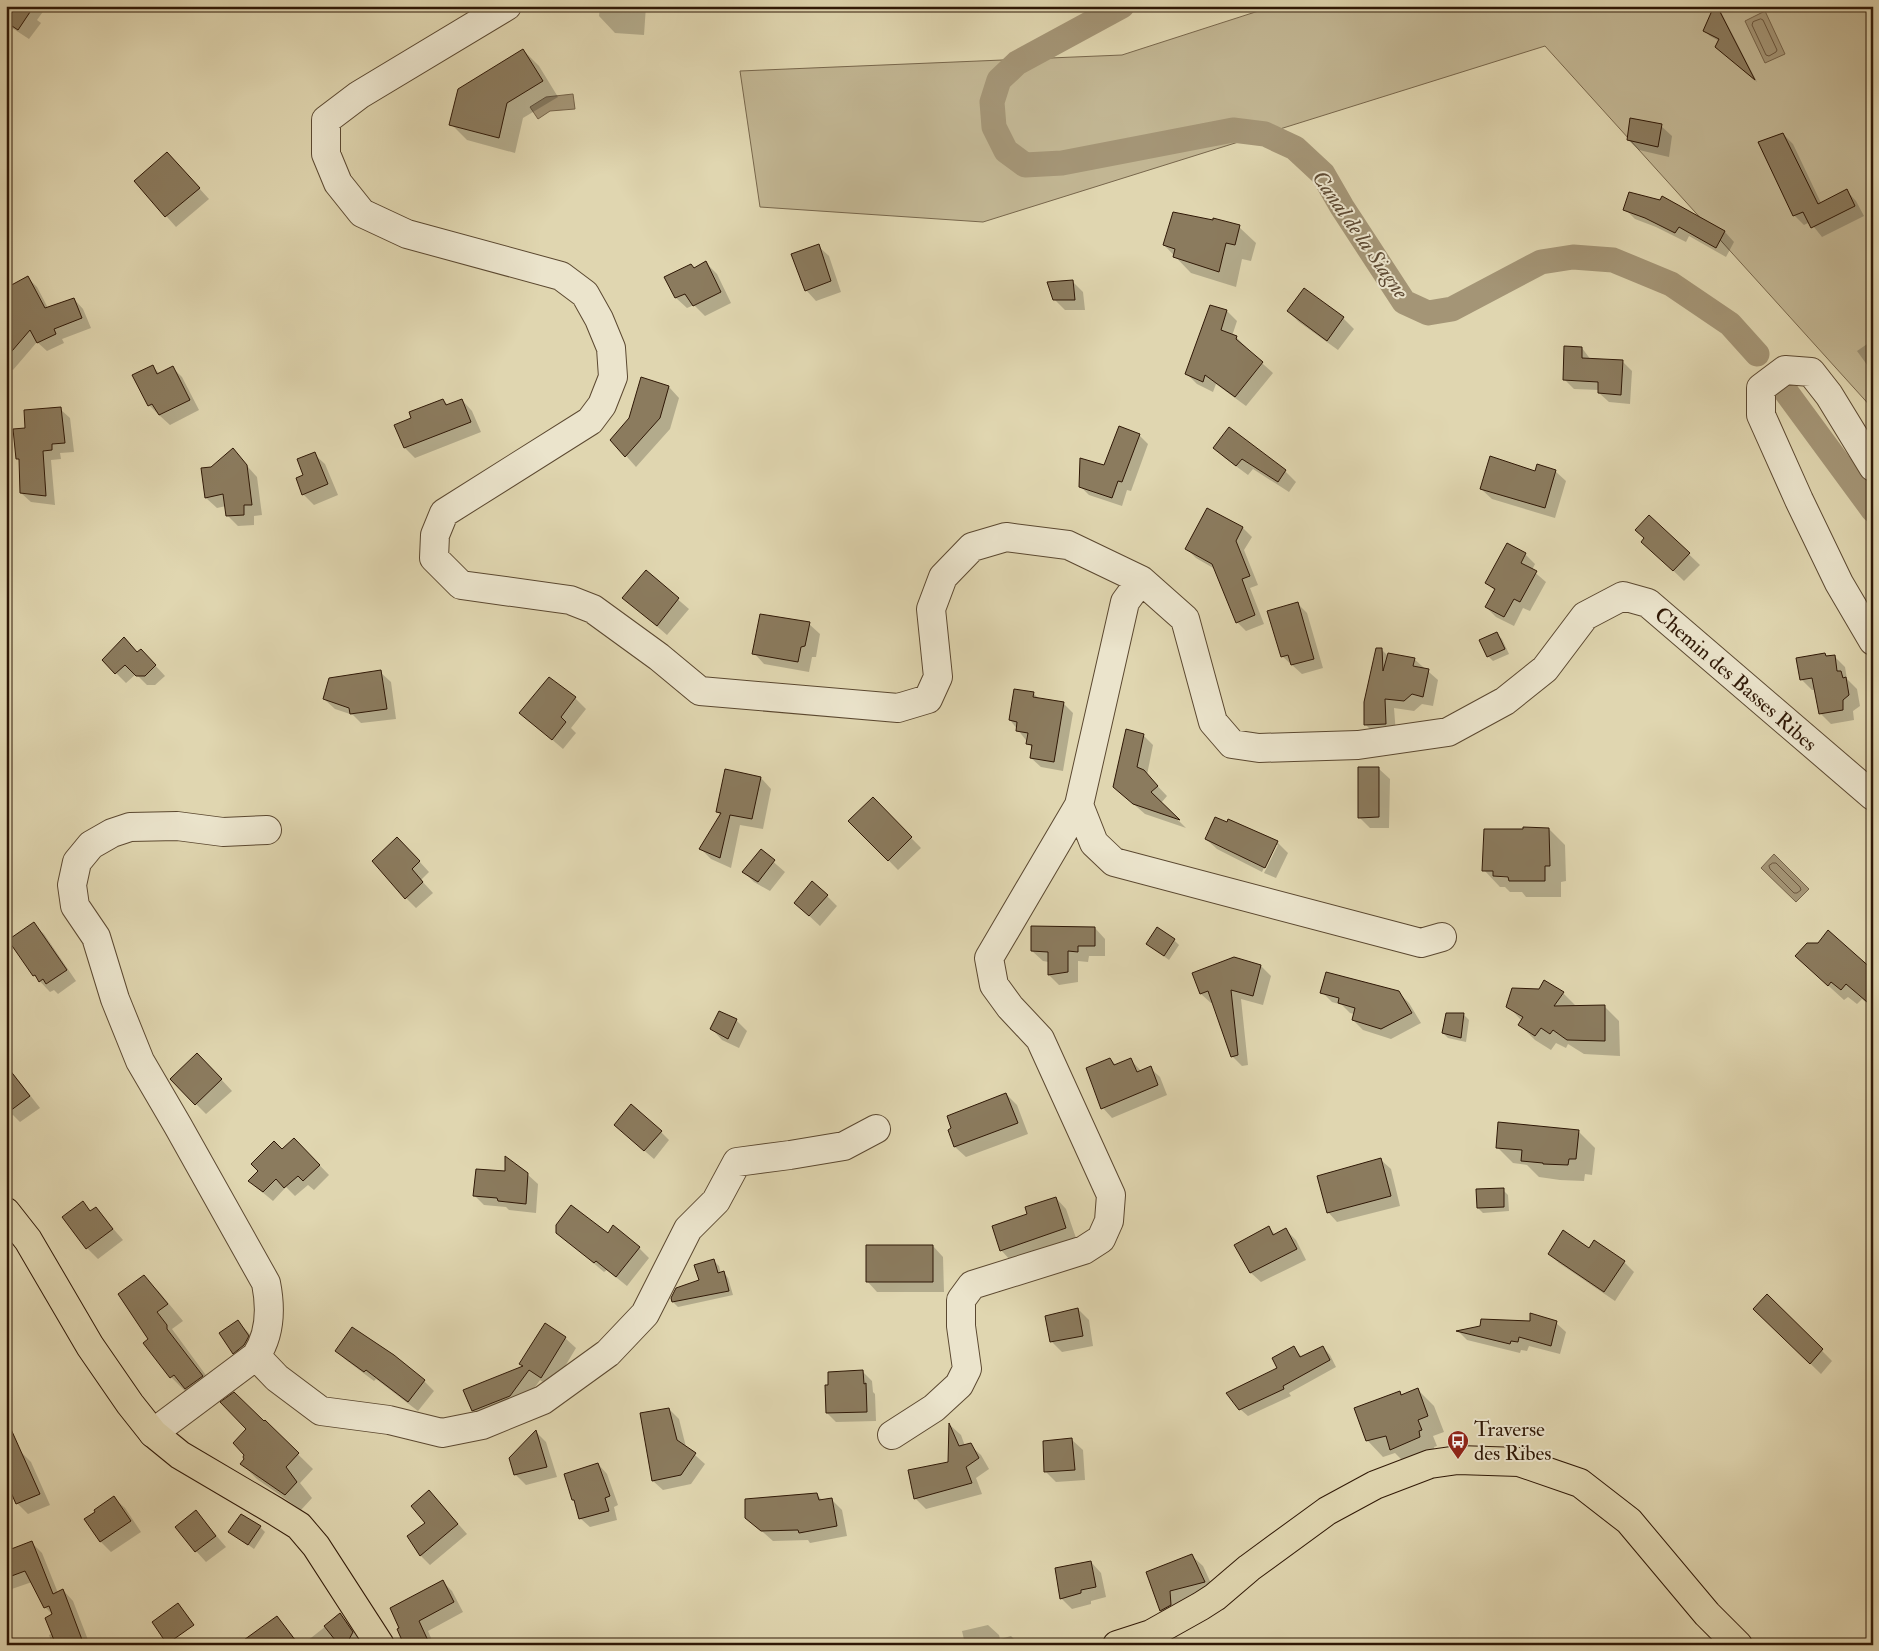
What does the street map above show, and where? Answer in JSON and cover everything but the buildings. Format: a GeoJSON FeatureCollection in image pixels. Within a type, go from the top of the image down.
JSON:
{"type":"FeatureCollection","features":[{"type":"Feature","properties":{"kind":"main road"},"geometry":{"type":"LineString","coordinates":[[6,1212],[28,1240],[90,1346],[130,1404],[153,1432],[180,1455],[298,1526],[316,1546],[380,1645]]}},
{"type":"Feature","properties":{"kind":"main road"},"geometry":{"type":"LineString","coordinates":[[1117,1645],[1151,1634],[1201,1606],[1327,1511],[1375,1485],[1430,1464],[1458,1460],[1519,1462],[1580,1483],[1629,1521],[1707,1614],[1738,1645]]}},
{"type":"Feature","properties":{"kind":"street","name":"Chemin des Basses Ribes"},"geometry":{"type":"LineString","coordinates":[[507,6],[359,95],[326,120],[326,154],[338,183],[362,213],[407,234],[561,276],[585,294],[599,319],[611,348],[613,377],[602,405],[590,421],[444,513],[435,535],[434,558],[461,585],[570,600],[593,609],[659,657],[700,691],[898,708],[928,699],[938,677],[931,609],[943,577],[972,547],[1006,538],[1068,545],[1142,580],[1185,619],[1214,722],[1232,744],[1259,748],[1358,745],[1448,732],[1505,701],[1545,669],[1584,616],[1623,596],[1648,604],[1873,796]]}},
{"type":"Feature","properties":{"kind":"street"},"geometry":{"type":"LineString","coordinates":[[1873,468],[1829,395],[1811,372],[1785,370],[1761,388],[1760,415],[1839,583],[1873,641]]}},
{"type":"Feature","properties":{"kind":"street"},"geometry":{"type":"LineString","coordinates":[[892,1435],[934,1408],[959,1385],[967,1369],[961,1326],[960,1300],[972,1285],[1084,1250],[1101,1239],[1109,1221],[1111,1195],[1040,1039],[1010,1007],[994,985],[989,958],[1079,805],[1126,602],[1142,580]]}},
{"type":"Feature","properties":{"kind":"street"},"geometry":{"type":"LineString","coordinates":[[1079,805],[1094,843],[1114,862],[1421,942],[1442,938]]}},
{"type":"Feature","properties":{"kind":"street"},"geometry":{"type":"LineString","coordinates":[[153,1432],[256,1356],[267,1333],[270,1300],[266,1283],[140,1061],[115,999],[96,937],[76,906],[72,884],[77,862],[91,845],[112,833],[130,826],[177,826],[223,832],[267,830]]}},
{"type":"Feature","properties":{"kind":"street"},"geometry":{"type":"LineString","coordinates":[[256,1356],[277,1378],[321,1412],[389,1420],[442,1433],[482,1425],[543,1400],[608,1353],[645,1314],[688,1229],[716,1201],[737,1162],[844,1146],[876,1129]]}},
{"type":"Feature","properties":{"kind":"shaded area"},"geometry":{"type":"Polygon","coordinates":[[[1274,6],[1873,6],[1873,409],[1545,46],[983,222],[760,207],[740,71],[1122,55],[1274,6]]]}},
{"type":"Feature","properties":{"kind":"water"},"geometry":{"type":"Polygon","coordinates":[[[1765,11],[1785,54],[1765,63],[1745,21],[1765,11]]]}},
{"type":"Feature","properties":{"kind":"water"},"geometry":{"type":"Polygon","coordinates":[[[573,94],[575,109],[550,111],[538,119],[530,107],[546,97],[573,94]]]}},
{"type":"Feature","properties":{"kind":"water"},"geometry":{"type":"Polygon","coordinates":[[[1774,854],[1809,889],[1796,902],[1761,868],[1774,854]]]}},
{"type":"Feature","properties":{"kind":"waterway","name":"Canal de la Siagne"},"geometry":{"type":"LineString","coordinates":[[1122,6],[1017,63],[999,80],[992,102],[994,127],[1006,151],[1025,165],[1062,163],[1233,130],[1265,134],[1295,148],[1323,174],[1342,207],[1404,302],[1428,313],[1452,309],[1541,262],[1573,257],[1613,260],[1671,284],[1730,324],[1757,354]]}},
{"type":"Feature","properties":{"kind":"waterway","name":"Canal de la Siagne"},"geometry":{"type":"LineString","coordinates":[[1784,389],[1873,510]]}},
{"type":"Feature","properties":{"kind":"place","name":"Traverse des Ribes"},"geometry":{"type":"Point","coordinates":[1458,1460]}}]}
